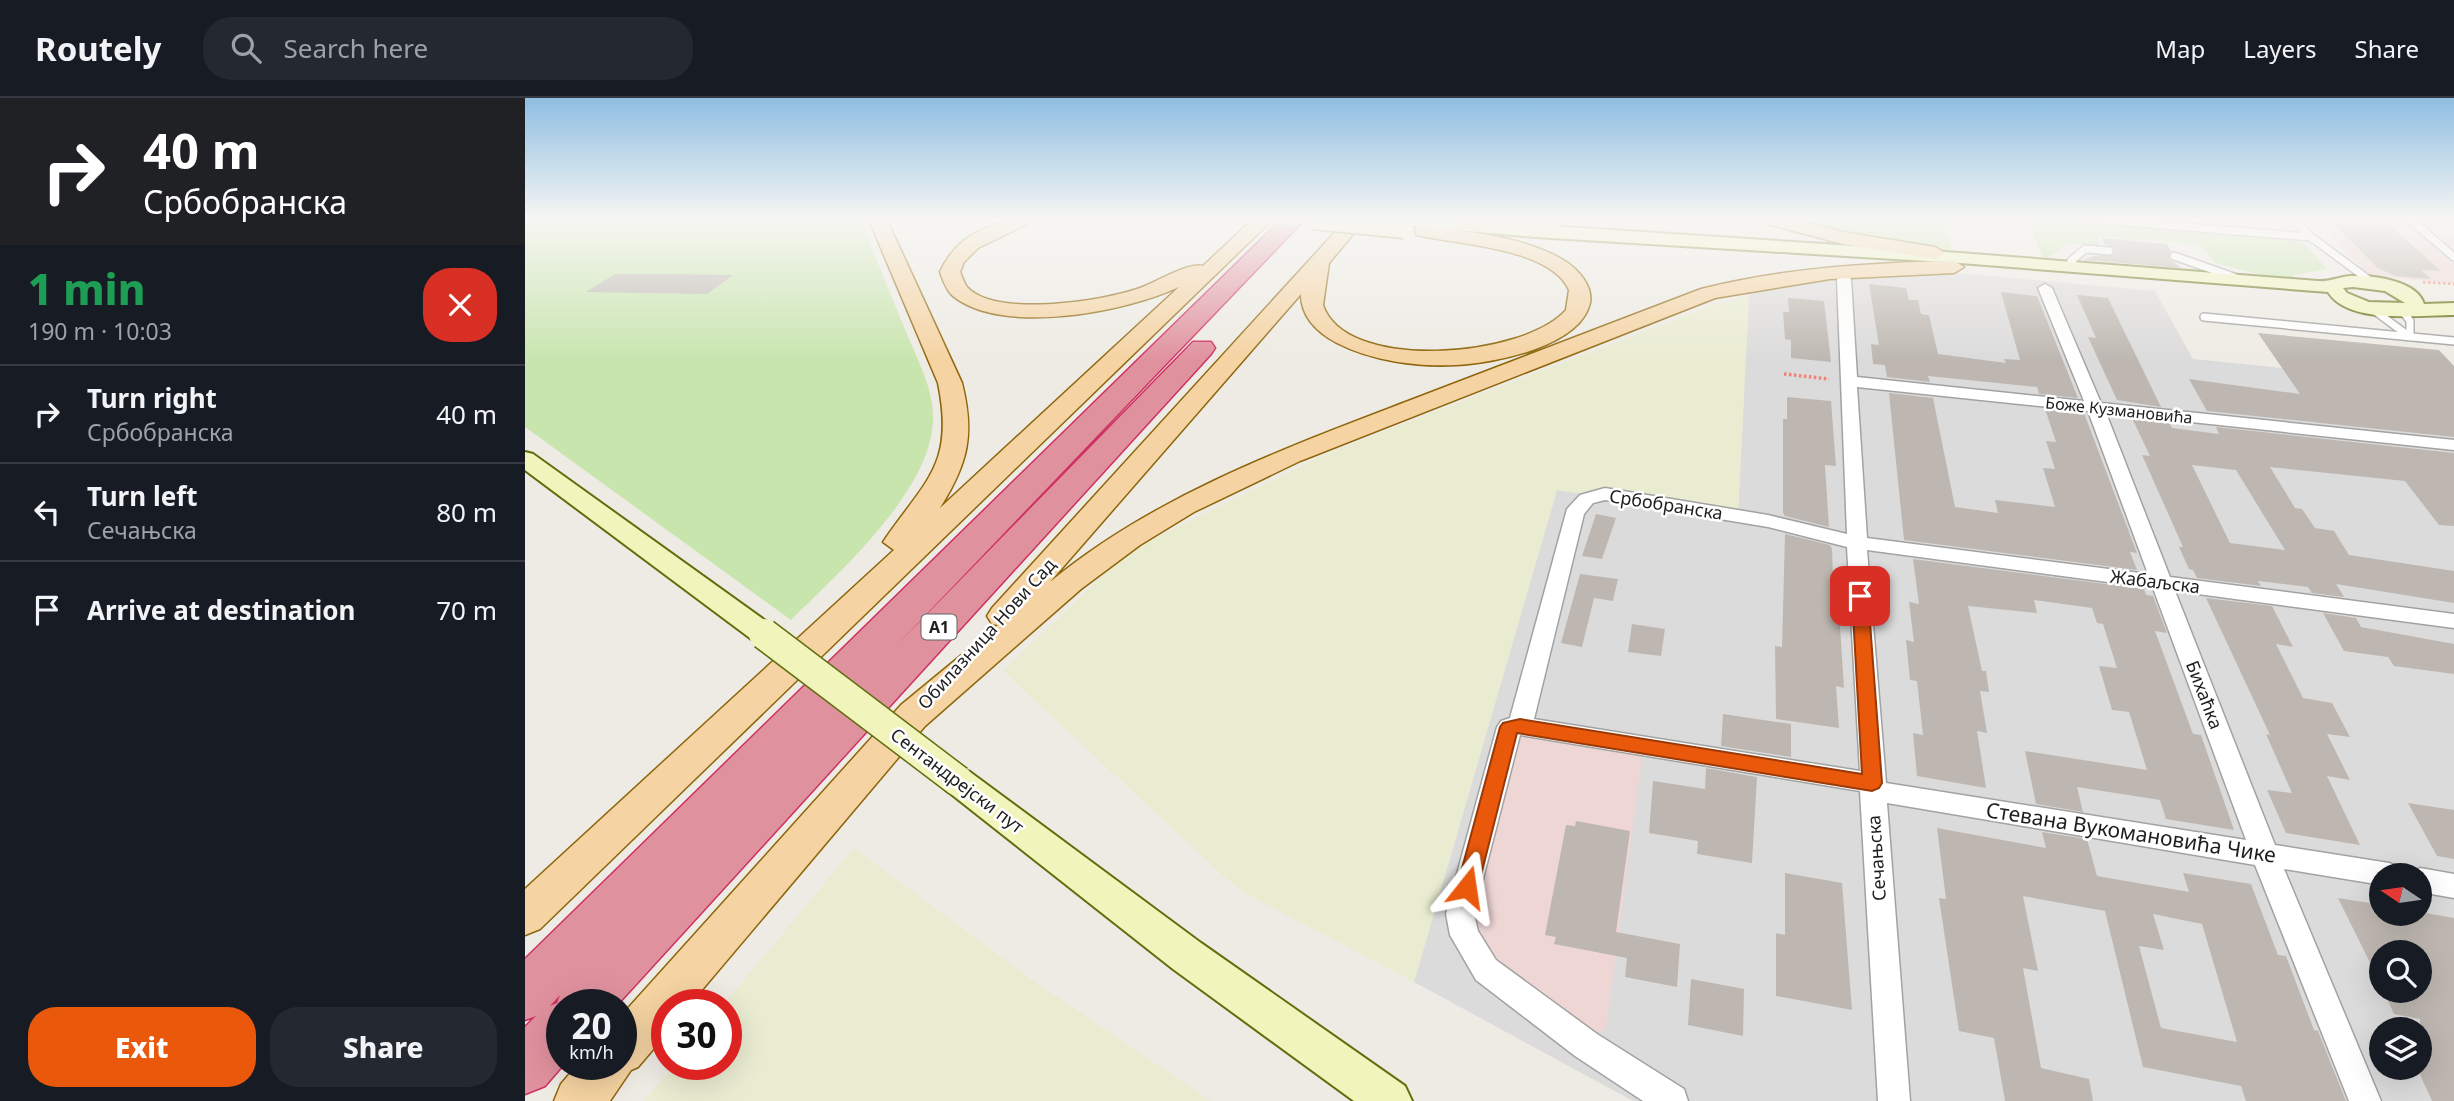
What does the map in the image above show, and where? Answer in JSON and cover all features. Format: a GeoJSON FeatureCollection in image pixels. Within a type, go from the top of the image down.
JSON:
{"type":"FeatureCollection","features":[{"type":"Feature","properties":{"kind":"highway","name":"A1"},"geometry":{"type":"LineString","coordinates":[[525,995],[1248,267]]}},
{"type":"Feature","properties":{"kind":"highway","name":"A1"},"geometry":{"type":"LineString","coordinates":[[597,989],[1278,267]]}},
{"type":"Feature","properties":{"kind":"highway"},"geometry":{"type":"LineString","coordinates":[[525,1066],[546,1044]]}},
{"type":"Feature","properties":{"kind":"main road"},"geometry":{"type":"LineString","coordinates":[[827,632],[848,595],[898,542],[937,493],[947,472],[957,436],[958,408],[945,364],[900,267]]}},
{"type":"Feature","properties":{"kind":"main road"},"geometry":{"type":"LineString","coordinates":[[953,267],[950,272],[952,282],[959,290],[983,302],[1013,309],[1054,310],[1092,306],[1153,291],[1199,267]]}},
{"type":"Feature","properties":{"kind":"main road"},"geometry":{"type":"LineString","coordinates":[[525,916],[1214,267]]}},
{"type":"Feature","properties":{"kind":"main road","name":"Обилазница Нови Сад"},"geometry":{"type":"LineString","coordinates":[[637,1033],[913,716],[1316,267]]}},
{"type":"Feature","properties":{"kind":"main road"},"geometry":{"type":"LineString","coordinates":[[1318,267],[1312,304],[1321,320],[1341,336],[1389,352],[1445,357],[1496,352],[1547,335],[1575,312],[1580,299],[1578,286],[1570,275],[1558,267]]}},
{"type":"Feature","properties":{"kind":"main road"},"geometry":{"type":"LineString","coordinates":[[913,716],[980,661],[1042,604],[1120,545],[1184,506],[1291,455],[1707,293],[1770,278],[1884,267]]}},
{"type":"Feature","properties":{"kind":"main road"},"geometry":{"type":"LineString","coordinates":[[2016,267],[2340,293],[2354,281],[2454,300]]}},
{"type":"Feature","properties":{"kind":"main road"},"geometry":{"type":"LineString","coordinates":[[2066,267],[2340,293],[2371,308],[2454,309]]}},
{"type":"Feature","properties":{"kind":"main road"},"geometry":{"type":"LineString","coordinates":[[2399,290],[2414,300],[2407,309]]}},
{"type":"Feature","properties":{"kind":"main road","name":"Сентандрејски пут"},"geometry":{"type":"LineString","coordinates":[[525,459],[764,634],[1187,956],[1390,1101]]}},
{"type":"Feature","properties":{"kind":"main road"},"geometry":{"type":"LineString","coordinates":[[578,1101],[596,1080]]}},
{"type":"Feature","properties":{"kind":"street","name":"Сечањска"},"geometry":{"type":"LineString","coordinates":[[1844,279],[1857,543],[1894,1101]]}},
{"type":"Feature","properties":{"kind":"street","name":"Бихаћка"},"geometry":{"type":"LineString","coordinates":[[2045,288],[2095,407],[2265,855],[2365,1101]]}},
{"type":"Feature","properties":{"kind":"street","name":"Боже Кузмановића"},"geometry":{"type":"LineString","coordinates":[[1849,381],[2454,445]]}},
{"type":"Feature","properties":{"kind":"street","name":"Србобранска"},"geometry":{"type":"LineString","coordinates":[[1672,1101],[1586,1045],[1486,970],[1464,935],[1460,914],[1509,727],[1520,726],[1574,514],[1579,503],[1588,497],[1605,494],[1768,521],[1857,543]]}},
{"type":"Feature","properties":{"kind":"street","name":"Жабаљска"},"geometry":{"type":"LineString","coordinates":[[1857,543],[2454,621]]}},
{"type":"Feature","properties":{"kind":"street"},"geometry":{"type":"LineString","coordinates":[[1520,726],[1872,787]]}},
{"type":"Feature","properties":{"kind":"street","name":"Стевана Вукомановића Чике"},"geometry":{"type":"LineString","coordinates":[[1872,787],[2369,872]]}},
{"type":"Feature","properties":{"kind":"street"},"geometry":{"type":"LineString","coordinates":[[2433,882],[2454,886]]}},
{"type":"Feature","properties":{"kind":"lane"},"geometry":{"type":"LineString","coordinates":[[2204,267],[2246,282]]}},
{"type":"Feature","properties":{"kind":"lane"},"geometry":{"type":"LineString","coordinates":[[2340,267],[2354,281]]}},
{"type":"Feature","properties":{"kind":"lane"},"geometry":{"type":"LineString","coordinates":[[2351,267],[2374,284]]}},
{"type":"Feature","properties":{"kind":"lane"},"geometry":{"type":"LineString","coordinates":[[2371,308],[2410,337]]}},
{"type":"Feature","properties":{"kind":"lane"},"geometry":{"type":"LineString","coordinates":[[2407,309],[2410,337]]}},
{"type":"Feature","properties":{"kind":"lane"},"geometry":{"type":"LineString","coordinates":[[2204,317],[2454,341]]}},
{"type":"Feature","properties":{"kind":"path"},"geometry":{"type":"LineString","coordinates":[[1784,374],[1849,381]]}},
{"type":"Feature","properties":{"kind":"shaded area"},"geometry":{"type":"Polygon","coordinates":[[[2360,267],[2454,267],[2454,283],[2369,276],[2360,267]]]}},
{"type":"Feature","properties":{"kind":"shaded area"},"geometry":{"type":"Polygon","coordinates":[[[1959,273],[2155,291],[2193,359],[2454,385],[2454,1101],[1633,1101],[1414,982],[1557,490],[1738,515],[1749,294],[1825,278],[1959,273]]]}},
{"type":"Feature","properties":{"kind":"shaded area"},"geometry":{"type":"Polygon","coordinates":[[[1516,729],[1643,749],[1606,1029],[1596,1034],[1498,965],[1468,918],[1516,729]]]}},
{"type":"Feature","properties":{"kind":"green space"},"geometry":{"type":"Polygon","coordinates":[[[525,267],[880,267],[920,365],[933,409],[928,447],[917,475],[900,503],[856,555],[791,620],[525,427],[525,267]]]}},
{"type":"Feature","properties":{"kind":"green space"},"geometry":{"type":"Polygon","coordinates":[[[2231,267],[2325,267],[2327,269],[2294,275],[2289,282],[2231,267]]]}},
{"type":"Feature","properties":{"kind":"green space"},"geometry":{"type":"Polygon","coordinates":[[[1749,294],[1738,516],[1557,490],[1414,982],[1239,890],[1003,671],[1130,550],[1333,451],[1697,311],[1749,294]]]}},
{"type":"Feature","properties":{"kind":"green space"},"geometry":{"type":"Polygon","coordinates":[[[854,848],[1029,978],[1211,1101],[644,1101],[662,1080],[742,1080],[742,989],[736,989],[854,848]]]}},
{"type":"Feature","properties":{"kind":"building"},"geometry":{"type":"Polygon","coordinates":[[[2436,267],[2441,271],[2421,270],[2431,279],[2395,276],[2378,268],[2436,267]]]}},
{"type":"Feature","properties":{"kind":"building"},"geometry":{"type":"Polygon","coordinates":[[[615,274],[733,275],[707,294],[586,292],[615,274]]]}},
{"type":"Feature","properties":{"kind":"building"},"geometry":{"type":"Polygon","coordinates":[[[1869,284],[1906,288],[1909,300],[1918,300],[1921,314],[1929,315],[1938,354],[2006,363],[2004,359],[2020,360],[2001,292],[2037,296],[2078,398],[2039,394],[2037,387],[1928,376],[1930,382],[1887,377],[1885,365],[1873,364],[1871,344],[1879,345],[1869,284]]]}},
{"type":"Feature","properties":{"kind":"building"},"geometry":{"type":"Polygon","coordinates":[[[2077,295],[2108,298],[2161,407],[2117,400],[2088,337],[2096,338],[2077,295]]]}},
{"type":"Feature","properties":{"kind":"building"},"geometry":{"type":"Polygon","coordinates":[[[1788,298],[1824,301],[1831,362],[1791,358],[1791,340],[1785,339],[1783,312],[1789,312],[1788,298]]]}},
{"type":"Feature","properties":{"kind":"building"},"geometry":{"type":"Polygon","coordinates":[[[2258,333],[2439,350],[2454,366],[2454,437],[2207,411],[2189,379],[2300,394],[2258,333]]]}},
{"type":"Feature","properties":{"kind":"building"},"geometry":{"type":"Polygon","coordinates":[[[1889,393],[1933,398],[1955,507],[1998,513],[1995,500],[2055,507],[2043,468],[2055,469],[2046,441],[2056,442],[2045,409],[2084,413],[2137,553],[2130,552],[2137,570],[1904,540],[1889,393]]]}},
{"type":"Feature","properties":{"kind":"building"},"geometry":{"type":"Polygon","coordinates":[[[1787,397],[1831,401],[1836,466],[1825,465],[1829,527],[1785,516],[1783,513],[1783,419],[1787,419],[1787,397]]]}},
{"type":"Feature","properties":{"kind":"building"},"geometry":{"type":"Polygon","coordinates":[[[2132,418],[2169,422],[2172,428],[2219,434],[2216,427],[2454,453],[2454,526],[2439,525],[2405,481],[2270,467],[2295,508],[2302,509],[2315,528],[2334,531],[2349,555],[2454,571],[2454,603],[2336,584],[2344,597],[2312,593],[2308,587],[2258,581],[2261,586],[2197,578],[2193,570],[2189,569],[2179,547],[2183,547],[2142,455],[2150,456],[2132,418]],[[2192,465],[2230,543],[2285,550],[2236,470],[2192,465]]]}},
{"type":"Feature","properties":{"kind":"building"},"geometry":{"type":"Polygon","coordinates":[[[1596,514],[1616,518],[1602,559],[1582,556],[1596,514]]]}},
{"type":"Feature","properties":{"kind":"building"},"geometry":{"type":"Polygon","coordinates":[[[1785,534],[1830,545],[1832,549],[1833,579],[1837,580],[1844,688],[1836,686],[1839,728],[1776,719],[1775,646],[1782,647],[1785,534]]]}},
{"type":"Feature","properties":{"kind":"building"},"geometry":{"type":"Polygon","coordinates":[[[1913,559],[2144,589],[2146,595],[2153,596],[2167,633],[2155,631],[2193,734],[2201,735],[2234,830],[2166,819],[2160,800],[2077,787],[2083,812],[2036,804],[2025,751],[2147,770],[2129,712],[2112,710],[2099,666],[2117,668],[2103,624],[2097,623],[2092,608],[2034,600],[2037,613],[1968,606],[1989,692],[1980,691],[1987,733],[1977,731],[1986,788],[1917,776],[1913,733],[1923,735],[1917,681],[1910,680],[1906,640],[1914,642],[1909,602],[1919,604],[1913,559]]]}},
{"type":"Feature","properties":{"kind":"building"},"geometry":{"type":"Polygon","coordinates":[[[1580,574],[1618,579],[1613,601],[1594,598],[1582,647],[1561,643],[1580,574]]]}},
{"type":"Feature","properties":{"kind":"building"},"geometry":{"type":"Polygon","coordinates":[[[2206,598],[2272,606],[2293,647],[2276,644],[2303,698],[2332,703],[2350,737],[2327,734],[2350,780],[2327,776],[2360,845],[2286,833],[2267,790],[2292,793],[2266,734],[2270,735],[2206,598]]]}},
{"type":"Feature","properties":{"kind":"building"},"geometry":{"type":"Polygon","coordinates":[[[2323,613],[2356,618],[2361,627],[2454,644],[2454,674],[2394,666],[2388,657],[2344,651],[2323,613]]]}},
{"type":"Feature","properties":{"kind":"building"},"geometry":{"type":"Polygon","coordinates":[[[1632,624],[1665,629],[1661,656],[1628,652],[1632,624]]]}},
{"type":"Feature","properties":{"kind":"building"},"geometry":{"type":"Polygon","coordinates":[[[1723,714],[1791,724],[1791,757],[1721,746],[1723,714]]]}},
{"type":"Feature","properties":{"kind":"building"},"geometry":{"type":"Polygon","coordinates":[[[1706,768],[1757,777],[1752,863],[1697,854],[1698,841],[1649,833],[1653,781],[1705,789],[1706,768]]]}},
{"type":"Feature","properties":{"kind":"building"},"geometry":{"type":"Polygon","coordinates":[[[2408,803],[2454,810],[2454,859],[2437,856],[2408,803]]]}},
{"type":"Feature","properties":{"kind":"building"},"geometry":{"type":"Polygon","coordinates":[[[1576,821],[1630,831],[1616,932],[1680,944],[1677,987],[1625,977],[1627,958],[1554,944],[1556,937],[1545,935],[1566,825],[1575,826],[1576,821]]]}},
{"type":"Feature","properties":{"kind":"building"},"geometry":{"type":"Polygon","coordinates":[[[1937,828],[2046,848],[2042,832],[2087,839],[2097,876],[2189,892],[2183,873],[2251,884],[2278,955],[2286,956],[2314,1030],[2318,1031],[2346,1101],[2246,1101],[2241,1086],[2143,1067],[2105,911],[2023,896],[2038,971],[2023,968],[2041,1068],[2089,1079],[2093,1101],[2005,1101],[1994,1038],[1959,1031],[1939,898],[1946,899],[1937,828]],[[2153,914],[2164,950],[2139,946],[2161,1028],[2237,1042],[2202,924],[2153,914]]]}},
{"type":"Feature","properties":{"kind":"building"},"geometry":{"type":"Polygon","coordinates":[[[1785,873],[1842,883],[1852,1010],[1776,996],[1776,933],[1785,935],[1785,873]]]}},
{"type":"Feature","properties":{"kind":"building"},"geometry":{"type":"Polygon","coordinates":[[[2338,898],[2369,903],[2369,926],[2433,926],[2433,914],[2454,918],[2454,1101],[2432,1101],[2422,1080],[2432,1080],[2432,1017],[2394,1014],[2389,1003],[2432,1003],[2432,940],[2369,940],[2369,961],[2338,898]]]}},
{"type":"Feature","properties":{"kind":"building"},"geometry":{"type":"Polygon","coordinates":[[[1691,979],[1744,989],[1743,1036],[1688,1025],[1691,979]]]}},
{"type":"Feature","properties":{"kind":"route"},"geometry":{"type":"LineString","coordinates":[[1467,887],[1509,727],[1520,726],[1577,734],[1872,783],[1860,596]]}}]}
